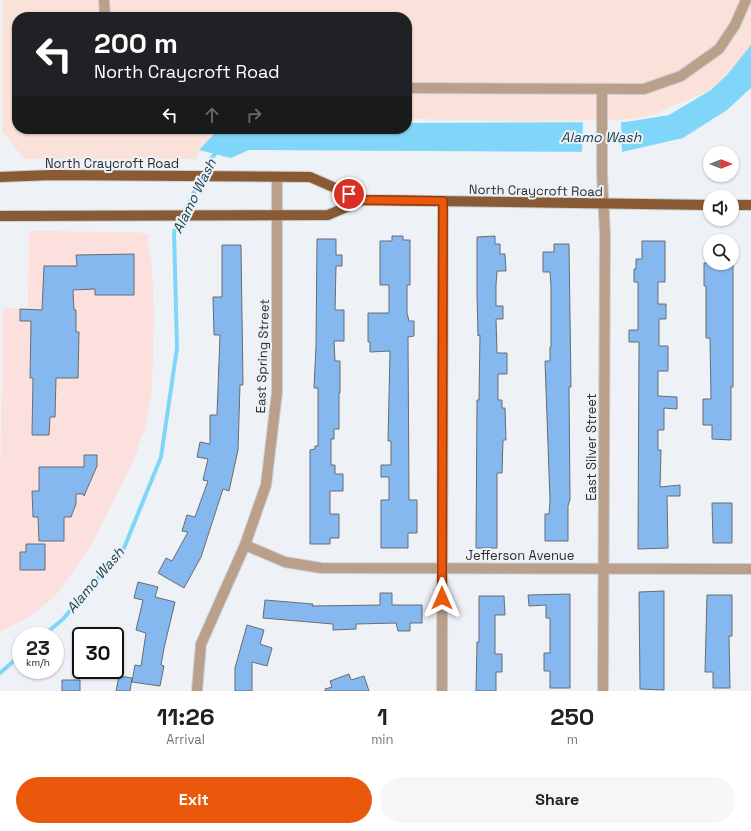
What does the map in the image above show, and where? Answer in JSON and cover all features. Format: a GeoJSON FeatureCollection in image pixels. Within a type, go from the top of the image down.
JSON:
{"type":"FeatureCollection","features":[{"type":"Feature","properties":{"kind":"main road","name":"North Craycroft Road"},"geometry":{"type":"LineString","coordinates":[[0,177],[52,175],[310,177],[362,200],[703,205]]}},
{"type":"Feature","properties":{"kind":"main road","name":"North Craycroft Road"},"geometry":{"type":"LineString","coordinates":[[0,216],[164,214],[202,216],[328,215],[362,200]]}},
{"type":"Feature","properties":{"kind":"main road"},"geometry":{"type":"LineString","coordinates":[[739,205],[751,205]]}},
{"type":"Feature","properties":{"kind":"street"},"geometry":{"type":"LineString","coordinates":[[104,0],[105,12]]}},
{"type":"Feature","properties":{"kind":"street"},"geometry":{"type":"LineString","coordinates":[[412,88],[644,89],[681,76],[719,49],[735,25],[746,0]]}},
{"type":"Feature","properties":{"kind":"street","name":"East Silver Street"},"geometry":{"type":"LineString","coordinates":[[602,90],[601,154],[605,235],[604,691]]}},
{"type":"Feature","properties":{"kind":"street","name":"East Spring Street"},"geometry":{"type":"LineString","coordinates":[[197,691],[201,644],[245,545],[266,485],[277,392],[277,177]]}},
{"type":"Feature","properties":{"kind":"street"},"geometry":{"type":"LineString","coordinates":[[442,691],[443,201]]}},
{"type":"Feature","properties":{"kind":"street","name":"Jefferson Avenue"},"geometry":{"type":"LineString","coordinates":[[245,545],[285,562],[310,567],[751,569]]}},
{"type":"Feature","properties":{"kind":"shaded area"},"geometry":{"type":"Polygon","coordinates":[[[2,0],[751,0],[751,45],[727,75],[711,90],[647,117],[621,120],[528,121],[412,119],[412,12],[12,12],[12,134],[214,134],[198,151],[197,159],[24,159],[2,131],[2,0]]]}},
{"type":"Feature","properties":{"kind":"shaded area"},"geometry":{"type":"Polygon","coordinates":[[[29,231],[136,232],[148,234],[147,241],[151,255],[154,312],[152,391],[145,428],[133,462],[90,548],[56,595],[32,615],[0,632],[0,484],[3,308],[28,308],[29,231]]]}},
{"type":"Feature","properties":{"kind":"water","name":"Alamo Wash"},"geometry":{"type":"Polygon","coordinates":[[[751,45],[751,88],[727,110],[683,138],[622,152],[249,150],[231,158],[199,150],[214,134],[412,134],[412,123],[626,122],[669,115],[711,90],[727,75],[751,45]]]}},
{"type":"Feature","properties":{"kind":"pier"},"geometry":{"type":"Polygon","coordinates":[[[621,120],[622,154],[582,154],[583,121],[621,120]]]}},
{"type":"Feature","properties":{"kind":"building"},"geometry":{"type":"Polygon","coordinates":[[[392,236],[403,236],[403,240],[410,240],[410,285],[407,285],[407,313],[409,321],[414,321],[414,336],[408,337],[409,500],[417,500],[417,533],[408,533],[408,548],[381,548],[381,500],[389,500],[389,477],[381,477],[381,465],[391,465],[391,441],[388,441],[390,351],[370,352],[370,342],[368,342],[368,313],[389,313],[389,285],[380,285],[380,241],[392,241],[392,236]]]}},
{"type":"Feature","properties":{"kind":"building"},"geometry":{"type":"Polygon","coordinates":[[[495,236],[495,244],[500,244],[500,254],[505,254],[506,271],[497,271],[496,306],[503,306],[503,319],[496,319],[497,353],[507,353],[507,374],[498,374],[498,400],[502,400],[502,408],[505,408],[506,440],[503,440],[502,473],[497,473],[497,548],[476,548],[477,400],[479,400],[480,335],[478,336],[477,237],[495,236]]]}},
{"type":"Feature","properties":{"kind":"building"},"geometry":{"type":"Polygon","coordinates":[[[317,239],[336,239],[336,255],[342,255],[342,266],[336,266],[335,310],[344,310],[344,341],[334,341],[335,361],[340,361],[340,393],[339,429],[334,429],[334,439],[331,439],[331,465],[335,465],[335,474],[343,474],[343,491],[330,491],[330,514],[339,514],[339,538],[330,538],[330,544],[310,544],[310,450],[315,449],[315,446],[318,446],[318,388],[314,388],[317,239]]]}},
{"type":"Feature","properties":{"kind":"building"},"geometry":{"type":"Polygon","coordinates":[[[642,241],[665,241],[665,282],[658,282],[658,304],[666,304],[666,319],[659,319],[659,346],[668,346],[668,371],[658,371],[658,396],[677,397],[677,409],[664,408],[664,430],[658,430],[658,450],[661,450],[660,487],[680,485],[680,496],[667,496],[668,548],[638,549],[639,342],[629,342],[629,330],[638,330],[638,282],[634,282],[634,269],[636,269],[636,259],[642,259],[642,241]]]}},
{"type":"Feature","properties":{"kind":"building"},"geometry":{"type":"Polygon","coordinates":[[[554,244],[569,244],[571,387],[569,387],[570,499],[568,506],[568,541],[545,541],[545,514],[549,514],[550,501],[545,361],[550,361],[551,285],[550,272],[543,272],[543,252],[554,252],[554,244]]]}},
{"type":"Feature","properties":{"kind":"building"},"geometry":{"type":"Polygon","coordinates":[[[222,245],[241,245],[243,385],[240,385],[238,450],[229,491],[223,489],[201,557],[184,588],[158,573],[166,558],[172,561],[188,532],[182,531],[187,515],[195,517],[208,481],[203,480],[208,459],[197,457],[200,442],[210,444],[210,415],[217,415],[220,335],[214,335],[213,297],[222,297],[222,245]]]}},
{"type":"Feature","properties":{"kind":"building"},"geometry":{"type":"Polygon","coordinates":[[[134,254],[134,295],[95,295],[95,289],[73,290],[74,310],[76,310],[76,332],[79,332],[78,378],[56,378],[55,417],[50,417],[49,435],[32,435],[33,378],[30,378],[31,321],[20,321],[20,309],[42,310],[44,266],[77,266],[76,255],[134,254]]]}},
{"type":"Feature","properties":{"kind":"building"},"geometry":{"type":"Polygon","coordinates":[[[704,270],[733,270],[733,387],[731,387],[731,440],[712,439],[712,425],[703,425],[703,399],[711,399],[710,338],[706,338],[706,286],[704,286],[704,270]]]}},
{"type":"Feature","properties":{"kind":"building"},"geometry":{"type":"Polygon","coordinates":[[[84,455],[97,455],[97,466],[84,496],[84,494],[76,494],[76,504],[71,517],[64,517],[64,541],[39,541],[38,517],[33,517],[32,491],[39,491],[39,467],[84,467],[84,455]]]}},
{"type":"Feature","properties":{"kind":"building"},"geometry":{"type":"Polygon","coordinates":[[[712,503],[732,503],[732,543],[713,543],[712,503]]]}},
{"type":"Feature","properties":{"kind":"building"},"geometry":{"type":"Polygon","coordinates":[[[26,544],[45,544],[45,570],[20,570],[20,552],[26,552],[26,544]]]}},
{"type":"Feature","properties":{"kind":"building"},"geometry":{"type":"Polygon","coordinates":[[[138,582],[158,587],[155,597],[175,602],[164,648],[161,665],[164,666],[160,686],[132,682],[135,665],[141,666],[146,633],[136,630],[143,600],[134,598],[138,582]]]}},
{"type":"Feature","properties":{"kind":"building"},"geometry":{"type":"Polygon","coordinates":[[[664,591],[664,690],[640,689],[639,592],[664,591]]]}},
{"type":"Feature","properties":{"kind":"building"},"geometry":{"type":"Polygon","coordinates":[[[380,593],[392,593],[392,605],[422,605],[422,623],[410,623],[410,631],[398,631],[396,623],[356,624],[356,629],[333,630],[333,624],[263,618],[265,600],[313,604],[312,606],[380,605],[380,593]]]}},
{"type":"Feature","properties":{"kind":"building"},"geometry":{"type":"Polygon","coordinates":[[[570,594],[570,688],[550,688],[550,671],[544,671],[544,653],[550,653],[550,618],[546,618],[546,605],[529,606],[528,595],[570,594]]]}},
{"type":"Feature","properties":{"kind":"building"},"geometry":{"type":"Polygon","coordinates":[[[707,595],[732,595],[732,636],[729,636],[730,688],[713,688],[713,672],[705,672],[707,595]]]}},
{"type":"Feature","properties":{"kind":"building"},"geometry":{"type":"Polygon","coordinates":[[[479,596],[504,596],[505,615],[495,615],[495,654],[502,654],[502,672],[496,672],[496,691],[476,691],[477,642],[479,642],[479,596]]]}},
{"type":"Feature","properties":{"kind":"building"},"geometry":{"type":"Polygon","coordinates":[[[247,625],[264,630],[260,644],[272,648],[267,666],[252,662],[252,691],[235,691],[235,668],[247,625]]]}},
{"type":"Feature","properties":{"kind":"building"},"geometry":{"type":"Polygon","coordinates":[[[349,674],[351,680],[364,676],[369,691],[325,691],[325,689],[332,687],[330,681],[349,674]]]}},
{"type":"Feature","properties":{"kind":"building"},"geometry":{"type":"Polygon","coordinates":[[[124,677],[132,678],[130,691],[116,691],[118,679],[124,679],[124,677]]]}},
{"type":"Feature","properties":{"kind":"building"},"geometry":{"type":"Polygon","coordinates":[[[62,680],[80,680],[80,691],[62,691],[62,680]]]}},
{"type":"Feature","properties":{"kind":"waterway","name":"Alamo Wash"},"geometry":{"type":"LineString","coordinates":[[54,627],[63,619],[124,548],[161,457],[177,348],[174,232],[211,159],[218,150]]}},
{"type":"Feature","properties":{"kind":"waterway","name":"Alamo Wash"},"geometry":{"type":"LineString","coordinates":[[0,673],[12,663]]}},
{"type":"Feature","properties":{"kind":"route"},"geometry":{"type":"LineString","coordinates":[[349,194],[362,200],[443,201],[442,598]]}}]}
